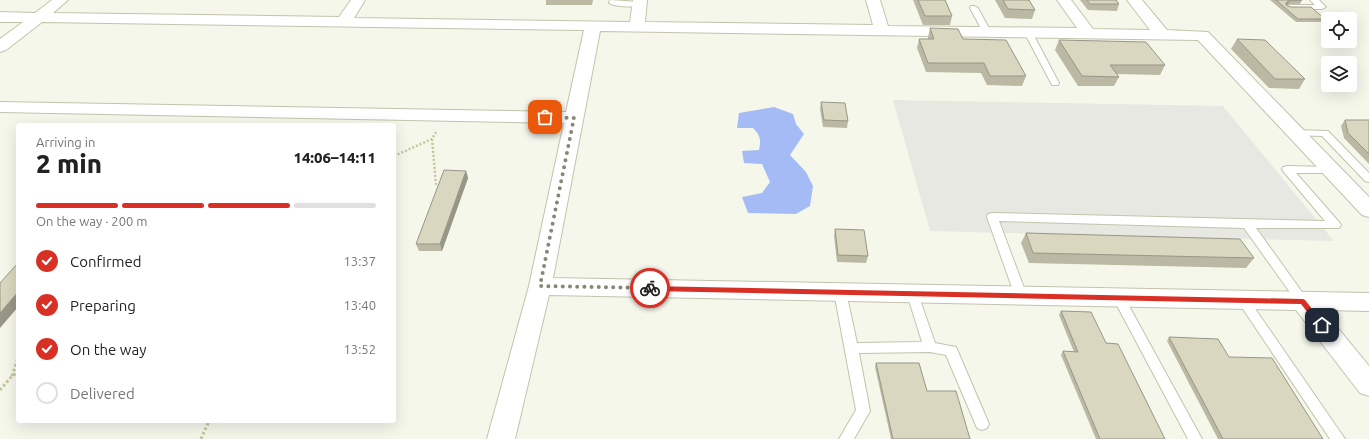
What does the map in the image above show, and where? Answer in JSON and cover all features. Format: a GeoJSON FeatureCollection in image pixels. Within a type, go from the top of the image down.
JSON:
{"type":"FeatureCollection","features":[{"type":"Feature","properties":{"kind":"street"},"geometry":{"type":"LineString","coordinates":[[0,47],[61,0]]}},
{"type":"Feature","properties":{"kind":"street"},"geometry":{"type":"LineString","coordinates":[[344,22],[358,0]]}},
{"type":"Feature","properties":{"kind":"street"},"geometry":{"type":"LineString","coordinates":[[873,0],[882,30]]}},
{"type":"Feature","properties":{"kind":"street"},"geometry":{"type":"LineString","coordinates":[[1064,0],[1088,33]]}},
{"type":"Feature","properties":{"kind":"street"},"geometry":{"type":"LineString","coordinates":[[1134,0],[1163,35]]}},
{"type":"Feature","properties":{"kind":"street"},"geometry":{"type":"LineString","coordinates":[[637,26],[640,2]]}},
{"type":"Feature","properties":{"kind":"street"},"geometry":{"type":"LineString","coordinates":[[0,17],[1202,35],[1369,210]]}},
{"type":"Feature","properties":{"kind":"street"},"geometry":{"type":"LineString","coordinates":[[501,439],[540,286],[593,25]]}},
{"type":"Feature","properties":{"kind":"street"},"geometry":{"type":"LineString","coordinates":[[0,108],[574,118]]}},
{"type":"Feature","properties":{"kind":"street"},"geometry":{"type":"LineString","coordinates":[[540,286],[1303,302],[1369,302]]}},
{"type":"Feature","properties":{"kind":"street"},"geometry":{"type":"LineString","coordinates":[[1303,302],[1369,385]]}},
{"type":"Feature","properties":{"kind":"lane"},"geometry":{"type":"LineString","coordinates":[[614,0],[613,3],[640,2]]}},
{"type":"Feature","properties":{"kind":"lane"},"geometry":{"type":"LineString","coordinates":[[1289,7],[1322,7],[1314,0]]}},
{"type":"Feature","properties":{"kind":"lane"},"geometry":{"type":"LineString","coordinates":[[974,8],[987,32]]}},
{"type":"Feature","properties":{"kind":"lane"},"geometry":{"type":"LineString","coordinates":[[1028,32],[1055,83]]}},
{"type":"Feature","properties":{"kind":"lane"},"geometry":{"type":"LineString","coordinates":[[1295,133],[1325,133],[1369,179]]}},
{"type":"Feature","properties":{"kind":"lane"},"geometry":{"type":"LineString","coordinates":[[1021,296],[992,217],[1335,226],[1287,169],[1331,170]]}},
{"type":"Feature","properties":{"kind":"lane"},"geometry":{"type":"LineString","coordinates":[[1247,224],[1303,302]]}},
{"type":"Feature","properties":{"kind":"lane"},"geometry":{"type":"LineString","coordinates":[[840,292],[863,411],[846,439]]}},
{"type":"Feature","properties":{"kind":"lane"},"geometry":{"type":"LineString","coordinates":[[913,294],[930,347]]}},
{"type":"Feature","properties":{"kind":"lane"},"geometry":{"type":"LineString","coordinates":[[1120,298],[1195,439]]}},
{"type":"Feature","properties":{"kind":"lane"},"geometry":{"type":"LineString","coordinates":[[1243,300],[1338,439]]}},
{"type":"Feature","properties":{"kind":"lane"},"geometry":{"type":"LineString","coordinates":[[852,348],[930,347],[951,351],[982,424]]}},
{"type":"Feature","properties":{"kind":"path"},"geometry":{"type":"LineString","coordinates":[[436,185],[432,139],[445,115]]}},
{"type":"Feature","properties":{"kind":"path"},"geometry":{"type":"LineString","coordinates":[[396,155],[432,139]]}},
{"type":"Feature","properties":{"kind":"path"},"geometry":{"type":"LineString","coordinates":[[12,376],[16,364]]}},
{"type":"Feature","properties":{"kind":"path"},"geometry":{"type":"LineString","coordinates":[[0,390],[16,373]]}},
{"type":"Feature","properties":{"kind":"path"},"geometry":{"type":"LineString","coordinates":[[201,439],[208,423]]}},
{"type":"Feature","properties":{"kind":"shaded area"},"geometry":{"type":"Polygon","coordinates":[[[893,100],[1223,106],[1334,241],[930,231],[893,100]]]}},
{"type":"Feature","properties":{"kind":"water"},"geometry":{"type":"Polygon","coordinates":[[[774,107],[793,114],[796,124],[804,134],[790,155],[806,172],[813,186],[810,206],[796,214],[748,213],[742,197],[762,193],[770,182],[762,164],[744,163],[742,151],[759,150],[760,141],[758,134],[753,128],[737,128],[739,113],[774,107]]]}},
{"type":"Feature","properties":{"kind":"building"},"geometry":{"type":"Polygon","coordinates":[[[918,0],[945,0],[952,16],[925,16],[918,0]]]}},
{"type":"Feature","properties":{"kind":"building"},"geometry":{"type":"Polygon","coordinates":[[[1003,0],[1029,0],[1035,10],[1008,9],[1003,0]]]}},
{"type":"Feature","properties":{"kind":"building"},"geometry":{"type":"Polygon","coordinates":[[[1087,0],[1116,0],[1119,4],[1090,4],[1087,0]]]}},
{"type":"Feature","properties":{"kind":"building"},"geometry":{"type":"Polygon","coordinates":[[[1276,0],[1290,0],[1286,3],[1286,5],[1291,7],[1311,7],[1321,16],[1321,19],[1298,19],[1276,0]]]}},
{"type":"Feature","properties":{"kind":"building"},"geometry":{"type":"Polygon","coordinates":[[[930,28],[958,29],[963,39],[1006,40],[1026,76],[990,76],[984,63],[928,63],[919,39],[934,39],[930,28]]]}},
{"type":"Feature","properties":{"kind":"building"},"geometry":{"type":"Polygon","coordinates":[[[1237,39],[1265,40],[1305,79],[1275,79],[1237,39]]]}},
{"type":"Feature","properties":{"kind":"building"},"geometry":{"type":"Polygon","coordinates":[[[1059,40],[1146,42],[1165,65],[1110,65],[1119,77],[1082,76],[1059,40]]]}},
{"type":"Feature","properties":{"kind":"building"},"geometry":{"type":"Polygon","coordinates":[[[821,102],[845,103],[848,121],[824,120],[821,102]]]}},
{"type":"Feature","properties":{"kind":"building"},"geometry":{"type":"Polygon","coordinates":[[[1345,120],[1369,120],[1369,154],[1348,133],[1345,120]]]}},
{"type":"Feature","properties":{"kind":"building"},"geometry":{"type":"Polygon","coordinates":[[[444,170],[466,171],[440,244],[416,244],[444,170]]]}},
{"type":"Feature","properties":{"kind":"building"},"geometry":{"type":"Polygon","coordinates":[[[835,229],[864,230],[868,256],[838,255],[835,229]]]}},
{"type":"Feature","properties":{"kind":"building"},"geometry":{"type":"Polygon","coordinates":[[[1026,233],[1240,239],[1254,258],[1033,253],[1026,233]]]}},
{"type":"Feature","properties":{"kind":"building"},"geometry":{"type":"Polygon","coordinates":[[[16,265],[16,294],[0,313],[0,283],[16,265]]]}},
{"type":"Feature","properties":{"kind":"building"},"geometry":{"type":"Polygon","coordinates":[[[1061,311],[1091,312],[1106,343],[1118,344],[1165,439],[1100,439],[1063,351],[1078,352],[1061,311]]]}},
{"type":"Feature","properties":{"kind":"building"},"geometry":{"type":"Polygon","coordinates":[[[1169,337],[1218,339],[1229,357],[1272,358],[1323,439],[1223,439],[1169,337]]]}},
{"type":"Feature","properties":{"kind":"building"},"geometry":{"type":"Polygon","coordinates":[[[876,363],[919,363],[927,391],[956,391],[970,439],[893,439],[876,363]]]}},
{"type":"Feature","properties":{"kind":"way so far"},"geometry":{"type":"LineString","coordinates":[[545,117],[574,118],[540,286],[650,288]]}},
{"type":"Feature","properties":{"kind":"route"},"geometry":{"type":"LineString","coordinates":[[650,288],[1303,302],[1322,325]]}}]}
